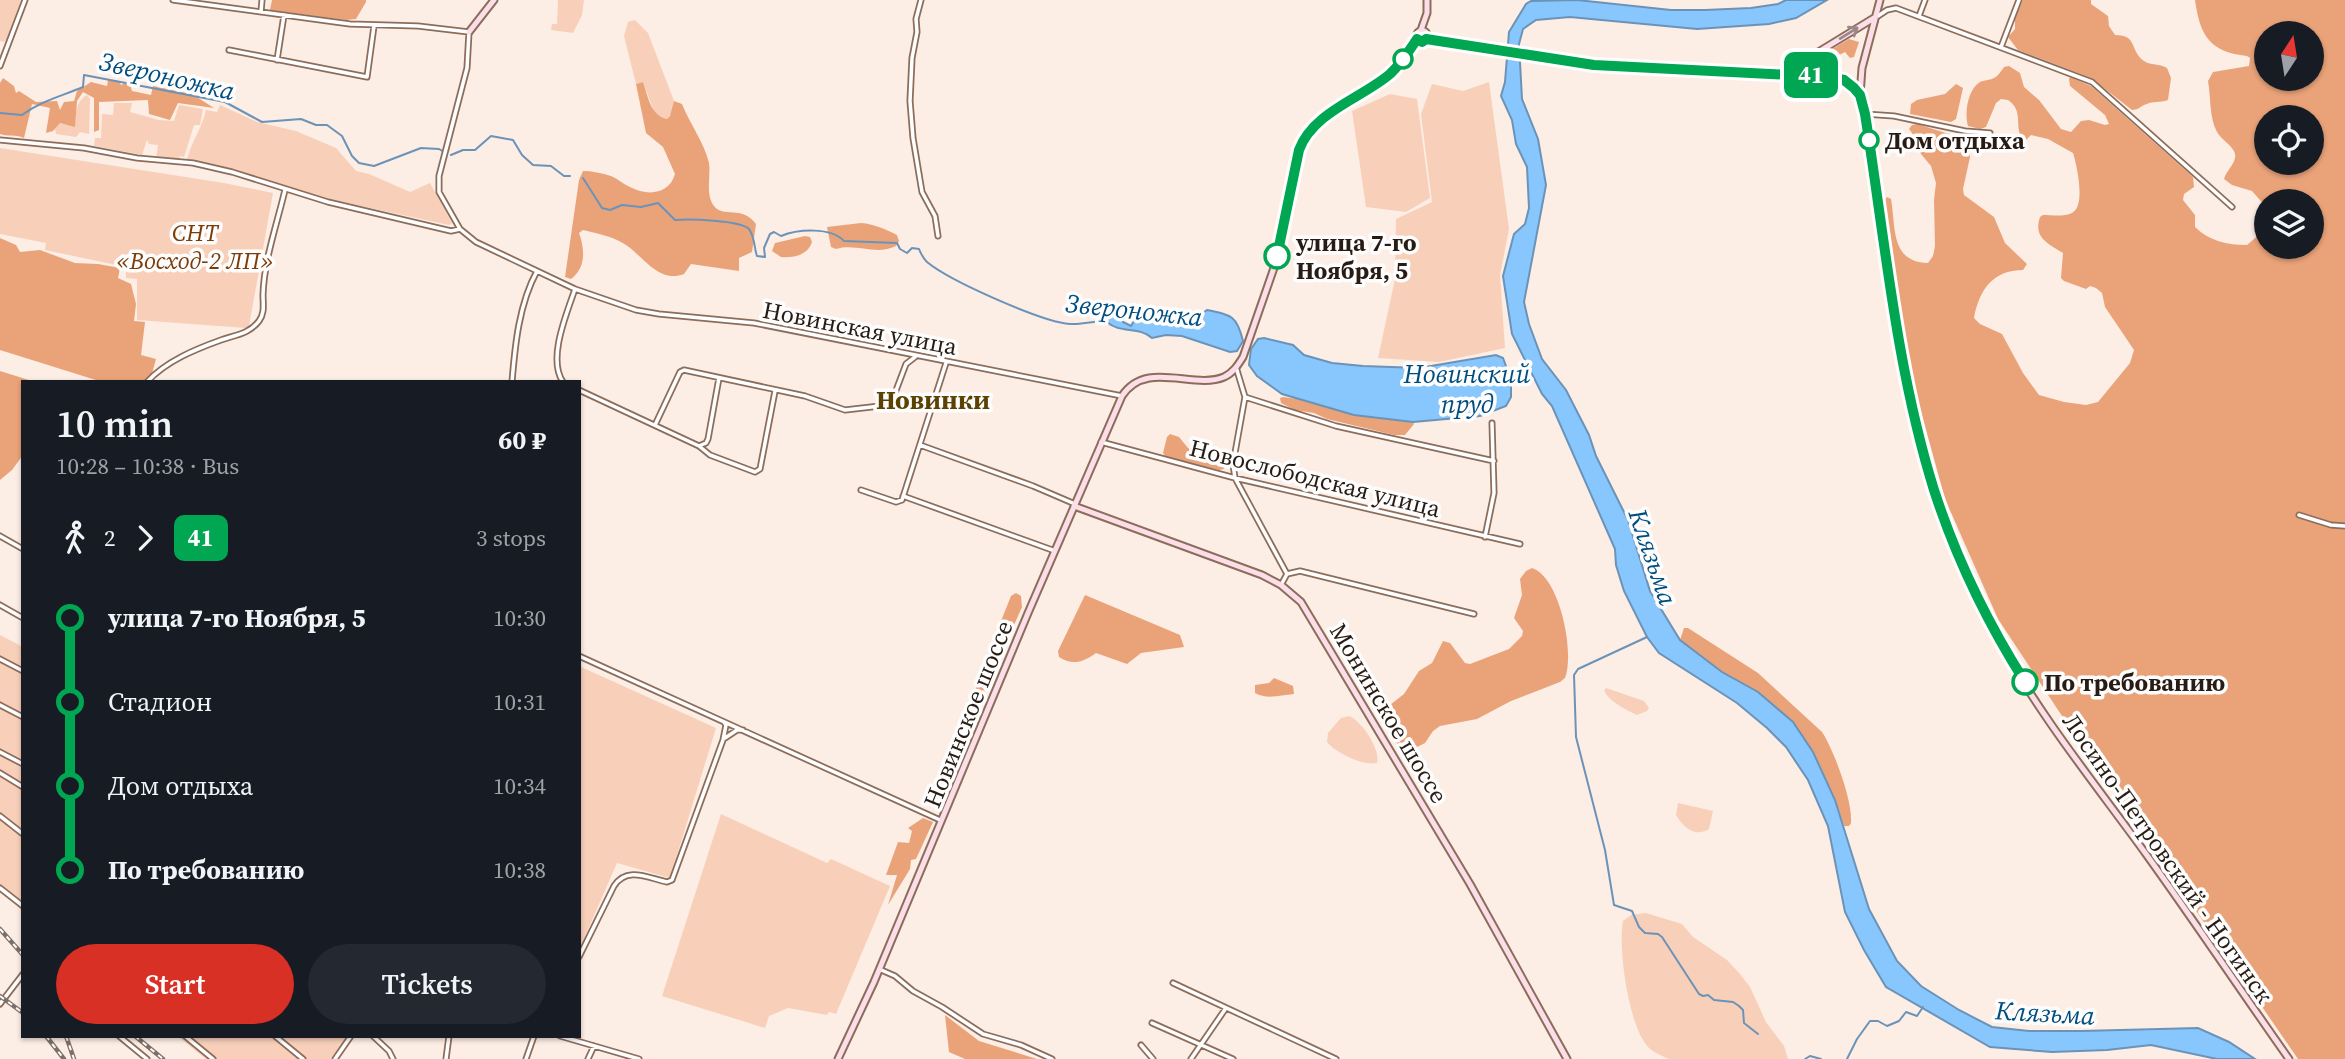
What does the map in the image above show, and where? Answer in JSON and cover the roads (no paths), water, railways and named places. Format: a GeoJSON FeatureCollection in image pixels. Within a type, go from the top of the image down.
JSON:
{"type":"FeatureCollection","features":[{"type":"Feature","properties":{"kind":"main road"},"geometry":{"type":"LineString","coordinates":[[469,32],[494,0]]}},
{"type":"Feature","properties":{"kind":"main road"},"geometry":{"type":"LineString","coordinates":[[1236,368],[1254,327],[1282,240],[1302,143],[1317,124],[1390,74],[1417,39],[1417,33],[1426,19],[1427,0]]}},
{"type":"Feature","properties":{"kind":"main road"},"geometry":{"type":"LineString","coordinates":[[1860,95],[1862,68],[1880,0]]}},
{"type":"Feature","properties":{"kind":"main road"},"geometry":{"type":"LineString","coordinates":[[1782,74],[1874,18]]}},
{"type":"Feature","properties":{"kind":"main road"},"geometry":{"type":"LineString","coordinates":[[1412,46],[1426,19]]}},
{"type":"Feature","properties":{"kind":"main road"},"geometry":{"type":"LineString","coordinates":[[1421,30],[1427,34],[1426,39]]}},
{"type":"Feature","properties":{"kind":"main road"},"geometry":{"type":"LineString","coordinates":[[1417,39],[1422,42],[1426,39],[1594,65],[1782,74],[1844,80],[1857,76],[1862,68]]}},
{"type":"Feature","properties":{"kind":"main road"},"geometry":{"type":"LineString","coordinates":[[1844,80],[1860,95]]}},
{"type":"Feature","properties":{"kind":"main road","name":"Лосино-Петровский - Ногинск"},"geometry":{"type":"LineString","coordinates":[[1860,95],[1896,327],[1909,391],[1934,489],[1970,581],[1998,641],[2049,719],[2289,1059]]}},
{"type":"Feature","properties":{"kind":"main road","name":"Новинское шоссе"},"geometry":{"type":"LineString","coordinates":[[838,1059],[879,969],[1122,397],[1133,384],[1151,378],[1220,378],[1236,368]]}},
{"type":"Feature","properties":{"kind":"main road","name":"Монинское шоссе"},"geometry":{"type":"LineString","coordinates":[[1074,505],[1262,575],[1295,596],[1307,610],[1470,884],[1564,1058]]}},
{"type":"Feature","properties":{"kind":"street"},"geometry":{"type":"LineString","coordinates":[[0,66],[25,0]]}},
{"type":"Feature","properties":{"kind":"street"},"geometry":{"type":"LineString","coordinates":[[0,140],[193,163],[232,172],[328,202],[439,228],[460,229],[439,192],[438,185],[467,68],[469,32],[418,26],[374,26],[173,0]]}},
{"type":"Feature","properties":{"kind":"street"},"geometry":{"type":"LineString","coordinates":[[261,12],[262,0]]}},
{"type":"Feature","properties":{"kind":"street"},"geometry":{"type":"LineString","coordinates":[[920,0],[912,58],[911,113],[922,192],[935,216],[938,236]]}},
{"type":"Feature","properties":{"kind":"street"},"geometry":{"type":"LineString","coordinates":[[1919,16],[1925,0]]}},
{"type":"Feature","properties":{"kind":"street"},"geometry":{"type":"LineString","coordinates":[[2001,47],[2019,0]]}},
{"type":"Feature","properties":{"kind":"street"},"geometry":{"type":"LineString","coordinates":[[1874,18],[1891,8],[1919,16],[2092,82],[2232,207]]}},
{"type":"Feature","properties":{"kind":"street"},"geometry":{"type":"LineString","coordinates":[[278,60],[284,15]]}},
{"type":"Feature","properties":{"kind":"street"},"geometry":{"type":"LineString","coordinates":[[229,50],[367,77],[374,26]]}},
{"type":"Feature","properties":{"kind":"street"},"geometry":{"type":"LineString","coordinates":[[1865,114],[1894,116],[1965,131],[1990,133]]}},
{"type":"Feature","properties":{"kind":"street"},"geometry":{"type":"LineString","coordinates":[[149,380],[167,365],[246,332],[260,319],[264,306],[269,254],[285,190]]}},
{"type":"Feature","properties":{"kind":"street","name":"Новинская улица"},"geometry":{"type":"LineString","coordinates":[[460,229],[476,242],[575,289],[649,313],[754,324],[1122,397]]}},
{"type":"Feature","properties":{"kind":"street"},"geometry":{"type":"LineString","coordinates":[[512,380],[524,304],[537,271]]}},
{"type":"Feature","properties":{"kind":"street"},"geometry":{"type":"LineString","coordinates":[[562,380],[556,370],[558,352],[575,289]]}},
{"type":"Feature","properties":{"kind":"street"},"geometry":{"type":"LineString","coordinates":[[902,354],[906,364]]}},
{"type":"Feature","properties":{"kind":"street"},"geometry":{"type":"LineString","coordinates":[[655,425],[681,370],[812,398],[845,410],[880,406],[892,401],[906,364],[915,357]]}},
{"type":"Feature","properties":{"kind":"street"},"geometry":{"type":"LineString","coordinates":[[860,490],[896,502],[902,500],[946,363]]}},
{"type":"Feature","properties":{"kind":"street"},"geometry":{"type":"LineString","coordinates":[[1236,368],[1245,397],[1233,464],[1235,478],[1287,574]]}},
{"type":"Feature","properties":{"kind":"street"},"geometry":{"type":"LineString","coordinates":[[699,446],[708,439],[719,378]]}},
{"type":"Feature","properties":{"kind":"street"},"geometry":{"type":"LineString","coordinates":[[581,391],[699,446],[710,455],[752,472],[758,472],[761,466],[775,391]]}},
{"type":"Feature","properties":{"kind":"street"},"geometry":{"type":"LineString","coordinates":[[1245,397],[1348,429],[1494,461]]}},
{"type":"Feature","properties":{"kind":"street"},"geometry":{"type":"LineString","coordinates":[[1485,537],[1494,493],[1492,423]]}},
{"type":"Feature","properties":{"kind":"street","name":"Новослободская улица"},"geometry":{"type":"LineString","coordinates":[[1101,442],[1235,478],[1520,544]]}},
{"type":"Feature","properties":{"kind":"street"},"geometry":{"type":"LineString","coordinates":[[920,445],[1033,486],[1074,505]]}},
{"type":"Feature","properties":{"kind":"street"},"geometry":{"type":"LineString","coordinates":[[903,496],[1055,551]]}},
{"type":"Feature","properties":{"kind":"street"},"geometry":{"type":"LineString","coordinates":[[2300,514],[2331,525],[2345,526]]}},
{"type":"Feature","properties":{"kind":"street"},"geometry":{"type":"LineString","coordinates":[[0,536],[21,548]]}},
{"type":"Feature","properties":{"kind":"street"},"geometry":{"type":"LineString","coordinates":[[1281,585],[1287,574],[1300,571],[1474,614]]}},
{"type":"Feature","properties":{"kind":"street"},"geometry":{"type":"LineString","coordinates":[[0,605],[21,617]]}},
{"type":"Feature","properties":{"kind":"street"},"geometry":{"type":"LineString","coordinates":[[581,657],[942,821]]}},
{"type":"Feature","properties":{"kind":"street"},"geometry":{"type":"LineString","coordinates":[[0,659],[21,670]]}},
{"type":"Feature","properties":{"kind":"street"},"geometry":{"type":"LineString","coordinates":[[0,705],[21,716]]}},
{"type":"Feature","properties":{"kind":"street"},"geometry":{"type":"LineString","coordinates":[[581,953],[620,878],[631,874],[667,883],[672,880],[723,740],[726,725],[723,720]]}},
{"type":"Feature","properties":{"kind":"street"},"geometry":{"type":"LineString","coordinates":[[723,740],[737,730],[745,730]]}},
{"type":"Feature","properties":{"kind":"street"},"geometry":{"type":"LineString","coordinates":[[0,752],[21,763]]}},
{"type":"Feature","properties":{"kind":"street"},"geometry":{"type":"LineString","coordinates":[[0,773],[21,786]]}},
{"type":"Feature","properties":{"kind":"street"},"geometry":{"type":"LineString","coordinates":[[0,816],[21,832]]}},
{"type":"Feature","properties":{"kind":"street"},"geometry":{"type":"LineString","coordinates":[[0,888],[21,904]]}},
{"type":"Feature","properties":{"kind":"street"},"geometry":{"type":"LineString","coordinates":[[879,969],[895,976],[913,991],[983,1034],[1021,1045],[1052,1059]]}},
{"type":"Feature","properties":{"kind":"street"},"geometry":{"type":"LineString","coordinates":[[0,1004],[21,977]]}},
{"type":"Feature","properties":{"kind":"street"},"geometry":{"type":"LineString","coordinates":[[1173,984],[1336,1059]]}},
{"type":"Feature","properties":{"kind":"street"},"geometry":{"type":"LineString","coordinates":[[1191,1059],[1226,1008]]}},
{"type":"Feature","properties":{"kind":"street"},"geometry":{"type":"LineString","coordinates":[[1152,1023],[1233,1059]]}},
{"type":"Feature","properties":{"kind":"street"},"geometry":{"type":"LineString","coordinates":[[121,1038],[147,1059]]}},
{"type":"Feature","properties":{"kind":"street"},"geometry":{"type":"LineString","coordinates":[[187,1038],[213,1059]]}},
{"type":"Feature","properties":{"kind":"street"},"geometry":{"type":"LineString","coordinates":[[277,1038],[303,1059]]}},
{"type":"Feature","properties":{"kind":"street"},"geometry":{"type":"LineString","coordinates":[[335,1059],[351,1038]]}},
{"type":"Feature","properties":{"kind":"street"},"geometry":{"type":"LineString","coordinates":[[375,1038],[392,1059]]}},
{"type":"Feature","properties":{"kind":"street"},"geometry":{"type":"LineString","coordinates":[[446,1059],[449,1038]]}},
{"type":"Feature","properties":{"kind":"street"},"geometry":{"type":"LineString","coordinates":[[526,1059],[533,1038]]}},
{"type":"Feature","properties":{"kind":"street"},"geometry":{"type":"LineString","coordinates":[[567,1038],[639,1059]]}},
{"type":"Feature","properties":{"kind":"street"},"geometry":{"type":"LineString","coordinates":[[1141,1045],[1153,1059]]}},
{"type":"Feature","properties":{"kind":"street"},"geometry":{"type":"LineString","coordinates":[[589,1059],[594,1046]]}},
{"type":"Feature","properties":{"kind":"water"},"geometry":{"type":"Polygon","coordinates":[[[1577,0],[1671,10],[1705,10],[1751,8],[1778,4],[1786,0],[1827,0],[1796,18],[1769,24],[1697,29],[1570,17],[1536,20],[1523,29],[1519,44],[1522,99],[1538,139],[1546,185],[1524,302],[1529,324],[1542,359],[1566,390],[1589,435],[1596,456],[1628,520],[1650,591],[1680,640],[1722,672],[1758,692],[1793,722],[1813,752],[1835,800],[1869,909],[1897,961],[1921,986],[1992,1027],[2029,1031],[2198,1028],[2229,1042],[2255,1059],[2217,1059],[2151,1045],[2052,1052],[1990,1047],[1886,987],[1845,912],[1828,826],[1808,780],[1786,747],[1737,703],[1659,653],[1647,637],[1624,591],[1616,565],[1615,549],[1552,406],[1542,394],[1512,334],[1503,276],[1514,234],[1525,224],[1529,208],[1527,167],[1516,144],[1512,120],[1501,96],[1505,82],[1509,32],[1526,4],[1531,1],[1577,0]]]}},
{"type":"Feature","properties":{"kind":"water"},"geometry":{"type":"Polygon","coordinates":[[[1141,309],[1146,311],[1152,321],[1164,313],[1169,314],[1172,322],[1177,314],[1181,315],[1184,321],[1191,321],[1207,310],[1222,313],[1236,322],[1243,341],[1237,351],[1230,352],[1182,336],[1152,338],[1107,322],[1110,314],[1118,310],[1122,314],[1123,322],[1131,326],[1141,309]]]}},
{"type":"Feature","properties":{"kind":"water","name":"Новинский пруд"},"geometry":{"type":"Polygon","coordinates":[[[1258,339],[1293,345],[1304,355],[1332,363],[1363,366],[1419,368],[1496,355],[1503,358],[1511,380],[1511,397],[1506,406],[1480,416],[1413,422],[1354,415],[1282,394],[1257,376],[1249,365],[1251,349],[1258,339]]]}},
{"type":"Feature","properties":{"kind":"waterway","name":"Звероножка"},"geometry":{"type":"LineString","coordinates":[[0,113],[22,115],[44,102],[83,87],[84,75],[225,102],[262,122],[301,119],[316,125],[327,125],[342,136],[352,156],[359,163],[374,166],[421,148],[444,152]]}},
{"type":"Feature","properties":{"kind":"waterway","name":"Звероножка"},"geometry":{"type":"LineString","coordinates":[[451,155],[463,150],[475,150],[491,136],[513,140],[522,155],[533,165],[551,166],[564,176],[570,176]]}},
{"type":"Feature","properties":{"kind":"waterway","name":"Звероножка"},"geometry":{"type":"LineString","coordinates":[[583,178],[602,208],[610,210],[622,205],[641,207],[658,203],[675,220],[714,221],[744,226],[751,232],[757,256],[765,257],[764,248],[770,234],[774,232],[781,236],[796,232],[823,231],[844,241],[897,243],[900,249],[907,253],[912,248],[919,249],[922,256],[939,270],[1019,309],[1070,324],[1108,322]]}},
{"type":"Feature","properties":{"kind":"waterway"},"geometry":{"type":"LineString","coordinates":[[1647,637],[1578,669],[1574,675],[1576,737],[1605,850],[1614,905],[1632,911],[1639,927],[1645,933],[1662,937],[1699,994],[1708,995],[1714,1000],[1733,1002],[1739,1006],[1743,1010],[1744,1023],[1758,1034]]}},
{"type":"Feature","properties":{"kind":"waterway"},"geometry":{"type":"LineString","coordinates":[[1847,1059],[1870,1021],[1878,1021],[1887,1026],[1899,1021],[1906,1012],[1917,1016],[1923,1007]]}},
{"type":"Feature","properties":{"kind":"waterway"},"geometry":{"type":"LineString","coordinates":[[1805,1059],[1810,1056],[1821,1059]]}},
{"type":"Feature","properties":{"kind":"railway"},"geometry":{"type":"LineString","coordinates":[[0,929],[21,953]]}},
{"type":"Feature","properties":{"kind":"railway"},"geometry":{"type":"LineString","coordinates":[[0,996],[21,1012]]}},
{"type":"Feature","properties":{"kind":"railway"},"geometry":{"type":"LineString","coordinates":[[48,1038],[64,1059]]}},
{"type":"Feature","properties":{"kind":"railway"},"geometry":{"type":"LineString","coordinates":[[67,1038],[74,1059]]}},
{"type":"Feature","properties":{"kind":"railway"},"geometry":{"type":"LineString","coordinates":[[137,1038],[163,1059]]}},
{"type":"Feature","properties":{"kind":"place","name":"Дом отдыха"},"geometry":{"type":"Point","coordinates":[1869,140]}},
{"type":"Feature","properties":{"kind":"place","name":"улица 7-го Ноября, 5"},"geometry":{"type":"Point","coordinates":[1277,256]}},
{"type":"Feature","properties":{"kind":"place","name":"По требованию"},"geometry":{"type":"Point","coordinates":[2025,682]}},
{"type":"Feature","properties":{"kind":"district","name":"Новинки"},"geometry":{"type":"Point","coordinates":[933,400]}},
{"type":"Feature","properties":{"kind":"park label","name":"СНТ «Восход-2 ЛП»"},"geometry":{"type":"Point","coordinates":[195,246]}},
{"type":"Feature","properties":{"kind":"water label","name":"Клязьма"},"geometry":{"type":"Point","coordinates":[1653,557]}},
{"type":"Feature","properties":{"kind":"water label","name":"Клязьма"},"geometry":{"type":"Point","coordinates":[2045,1013]}}]}
